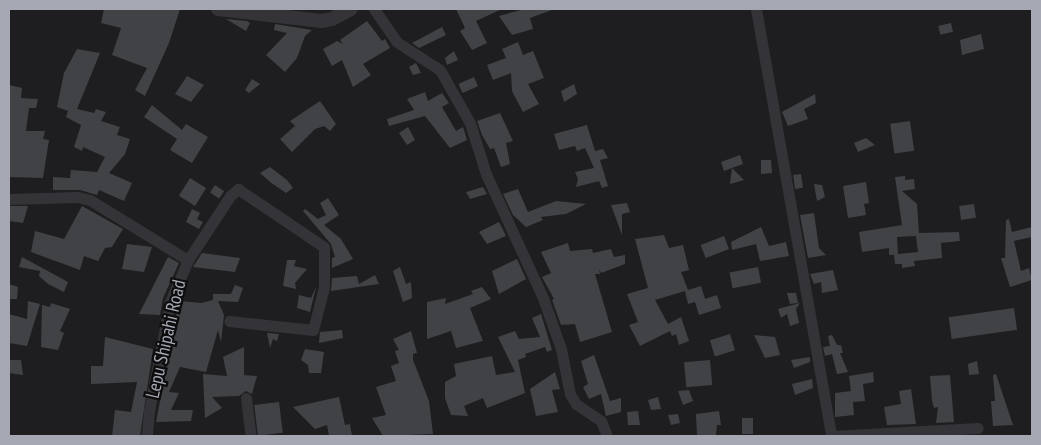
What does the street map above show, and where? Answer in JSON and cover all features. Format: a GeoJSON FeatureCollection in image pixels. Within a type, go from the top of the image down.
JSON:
{"type":"FeatureCollection","features":[{"type":"Feature","properties":{"kind":"street"},"geometry":{"type":"LineString","coordinates":[[218,9],[321,21],[332,19],[351,9]]}},
{"type":"Feature","properties":{"kind":"street"},"geometry":{"type":"LineString","coordinates":[[374,9],[397,42],[440,70],[470,123],[486,174],[542,298],[561,348],[570,394],[576,404],[601,421],[607,436]]}},
{"type":"Feature","properties":{"kind":"street"},"geometry":{"type":"LineString","coordinates":[[756,9],[831,436],[978,428]]}},
{"type":"Feature","properties":{"kind":"street"},"geometry":{"type":"LineString","coordinates":[[188,260],[230,196],[238,189],[324,247],[324,287],[313,330],[229,321]]}},
{"type":"Feature","properties":{"kind":"street","name":"Lepu Shipahi Road"},"geometry":{"type":"LineString","coordinates":[[9,199],[78,197],[90,200],[188,260],[170,302],[148,412],[147,436]]}},
{"type":"Feature","properties":{"kind":"street"},"geometry":{"type":"LineString","coordinates":[[246,398],[251,436]]}},
{"type":"Feature","properties":{"kind":"shaded area"},"geometry":{"type":"Polygon","coordinates":[[[9,9],[1032,9],[1032,436],[9,436],[9,9]]]}},
{"type":"Feature","properties":{"kind":"building"},"geometry":{"type":"Polygon","coordinates":[[[104,9],[180,9],[169,43],[145,96],[135,90],[147,68],[112,55],[121,28],[101,23],[104,9]]]}},
{"type":"Feature","properties":{"kind":"building"},"geometry":{"type":"Polygon","coordinates":[[[456,9],[502,9],[476,21],[487,43],[472,50],[460,31],[465,28],[456,9]]]}},
{"type":"Feature","properties":{"kind":"building"},"geometry":{"type":"Polygon","coordinates":[[[524,9],[552,10],[530,18],[533,29],[512,35],[499,16],[524,9]]]}},
{"type":"Feature","properties":{"kind":"building"},"geometry":{"type":"Polygon","coordinates":[[[226,19],[247,21],[250,23],[246,31],[226,19]]]}},
{"type":"Feature","properties":{"kind":"building"},"geometry":{"type":"Polygon","coordinates":[[[367,21],[382,41],[385,39],[390,48],[363,64],[371,75],[353,87],[342,60],[332,66],[323,49],[337,41],[343,44],[340,40],[367,21]]]}},
{"type":"Feature","properties":{"kind":"building"},"geometry":{"type":"Polygon","coordinates":[[[951,23],[953,32],[940,35],[938,26],[951,23]]]}},
{"type":"Feature","properties":{"kind":"building"},"geometry":{"type":"Polygon","coordinates":[[[275,24],[312,30],[305,36],[297,58],[285,72],[266,55],[287,33],[274,30],[275,24]]]}},
{"type":"Feature","properties":{"kind":"building"},"geometry":{"type":"Polygon","coordinates":[[[442,27],[446,35],[419,48],[412,43],[442,27]]]}},
{"type":"Feature","properties":{"kind":"building"},"geometry":{"type":"Polygon","coordinates":[[[981,34],[984,49],[962,55],[960,40],[981,34]]]}},
{"type":"Feature","properties":{"kind":"building"},"geometry":{"type":"Polygon","coordinates":[[[518,42],[523,55],[533,51],[544,78],[528,84],[539,104],[523,112],[512,91],[511,73],[493,80],[487,65],[506,58],[502,49],[518,42]]]}},
{"type":"Feature","properties":{"kind":"building"},"geometry":{"type":"Polygon","coordinates":[[[77,49],[100,53],[77,109],[94,113],[96,109],[106,112],[101,121],[120,127],[117,135],[130,139],[125,154],[109,173],[132,183],[124,201],[99,190],[97,195],[80,190],[53,190],[53,177],[70,178],[71,170],[97,172],[105,157],[83,147],[82,151],[74,147],[81,125],[66,117],[68,111],[57,107],[64,73],[77,49]]]}},
{"type":"Feature","properties":{"kind":"building"},"geometry":{"type":"Polygon","coordinates":[[[454,51],[458,60],[447,65],[445,58],[454,51]]]}},
{"type":"Feature","properties":{"kind":"building"},"geometry":{"type":"Polygon","coordinates":[[[416,63],[421,73],[413,75],[409,67],[416,63]]]}},
{"type":"Feature","properties":{"kind":"building"},"geometry":{"type":"Polygon","coordinates":[[[187,76],[204,85],[191,102],[175,94],[187,76]]]}},
{"type":"Feature","properties":{"kind":"building"},"geometry":{"type":"Polygon","coordinates":[[[474,77],[478,86],[463,93],[458,84],[474,77]]]}},
{"type":"Feature","properties":{"kind":"building"},"geometry":{"type":"Polygon","coordinates":[[[252,79],[260,84],[249,93],[245,90],[252,79]]]}},
{"type":"Feature","properties":{"kind":"building"},"geometry":{"type":"Polygon","coordinates":[[[574,84],[577,94],[564,102],[561,91],[574,84]]]}},
{"type":"Feature","properties":{"kind":"building"},"geometry":{"type":"Polygon","coordinates":[[[9,85],[22,88],[21,98],[38,99],[36,108],[29,108],[26,131],[45,131],[43,139],[49,140],[43,178],[9,177],[9,85]]]}},
{"type":"Feature","properties":{"kind":"building"},"geometry":{"type":"Polygon","coordinates":[[[425,92],[428,101],[442,93],[449,103],[442,107],[456,131],[463,127],[467,140],[450,148],[425,116],[389,126],[387,119],[414,110],[407,99],[425,92]]]}},
{"type":"Feature","properties":{"kind":"building"},"geometry":{"type":"Polygon","coordinates":[[[815,94],[816,103],[804,109],[808,119],[788,126],[782,112],[815,94]]]}},
{"type":"Feature","properties":{"kind":"building"},"geometry":{"type":"Polygon","coordinates":[[[320,101],[336,124],[330,131],[324,126],[315,129],[292,152],[280,139],[295,126],[290,121],[320,101]]]}},
{"type":"Feature","properties":{"kind":"building"},"geometry":{"type":"Polygon","coordinates":[[[152,105],[182,130],[186,124],[208,137],[192,163],[170,150],[177,139],[144,117],[152,105]]]}},
{"type":"Feature","properties":{"kind":"building"},"geometry":{"type":"Polygon","coordinates":[[[500,113],[513,141],[506,143],[510,164],[501,167],[494,148],[490,149],[477,121],[500,113]]]}},
{"type":"Feature","properties":{"kind":"building"},"geometry":{"type":"Polygon","coordinates":[[[910,121],[914,151],[894,153],[890,124],[910,121]]]}},
{"type":"Feature","properties":{"kind":"building"},"geometry":{"type":"Polygon","coordinates":[[[587,125],[595,151],[603,149],[608,158],[600,160],[608,186],[602,188],[599,181],[576,187],[578,179],[575,172],[594,168],[585,148],[577,151],[575,146],[559,150],[554,134],[587,125]]]}},
{"type":"Feature","properties":{"kind":"building"},"geometry":{"type":"Polygon","coordinates":[[[408,127],[415,140],[407,145],[399,133],[408,127]]]}},
{"type":"Feature","properties":{"kind":"building"},"geometry":{"type":"Polygon","coordinates":[[[866,138],[875,145],[858,152],[854,143],[866,138]]]}},
{"type":"Feature","properties":{"kind":"building"},"geometry":{"type":"Polygon","coordinates":[[[740,155],[743,164],[724,171],[721,162],[740,155]]]}},
{"type":"Feature","properties":{"kind":"building"},"geometry":{"type":"Polygon","coordinates":[[[761,160],[771,160],[772,173],[761,174],[761,160]]]}},
{"type":"Feature","properties":{"kind":"building"},"geometry":{"type":"Polygon","coordinates":[[[270,167],[287,180],[293,188],[286,193],[260,173],[270,167]]]}},
{"type":"Feature","properties":{"kind":"building"},"geometry":{"type":"Polygon","coordinates":[[[732,168],[744,180],[730,184],[732,168]]]}},
{"type":"Feature","properties":{"kind":"building"},"geometry":{"type":"Polygon","coordinates":[[[801,174],[803,188],[795,189],[793,175],[801,174]]]}},
{"type":"Feature","properties":{"kind":"building"},"geometry":{"type":"Polygon","coordinates":[[[905,176],[905,180],[914,179],[915,189],[902,191],[917,204],[919,233],[959,232],[960,241],[941,243],[942,258],[914,261],[915,266],[902,268],[902,264],[895,264],[894,255],[889,255],[889,248],[862,252],[859,232],[902,225],[895,177],[905,176]],[[916,236],[897,237],[898,254],[918,252],[916,236]]]}},
{"type":"Feature","properties":{"kind":"building"},"geometry":{"type":"Polygon","coordinates":[[[190,178],[206,188],[195,206],[179,196],[190,178]]]}},
{"type":"Feature","properties":{"kind":"building"},"geometry":{"type":"Polygon","coordinates":[[[866,182],[869,203],[864,204],[866,215],[848,218],[843,186],[866,182]]]}},
{"type":"Feature","properties":{"kind":"building"},"geometry":{"type":"Polygon","coordinates":[[[814,184],[822,185],[825,197],[817,201],[814,184]]]}},
{"type":"Feature","properties":{"kind":"building"},"geometry":{"type":"Polygon","coordinates":[[[215,185],[224,191],[219,199],[210,192],[215,185]]]}},
{"type":"Feature","properties":{"kind":"building"},"geometry":{"type":"Polygon","coordinates":[[[483,187],[487,194],[470,199],[466,192],[483,187]]]}},
{"type":"Feature","properties":{"kind":"building"},"geometry":{"type":"Polygon","coordinates":[[[518,189],[528,212],[556,201],[586,204],[566,214],[541,217],[543,220],[526,227],[513,215],[503,194],[518,189]]]}},
{"type":"Feature","properties":{"kind":"building"},"geometry":{"type":"Polygon","coordinates":[[[328,198],[339,215],[324,225],[341,239],[353,259],[332,268],[332,258],[335,257],[331,244],[303,211],[305,209],[318,219],[326,215],[320,203],[328,198]]]}},
{"type":"Feature","properties":{"kind":"building"},"geometry":{"type":"Polygon","coordinates":[[[627,203],[630,212],[622,214],[622,235],[611,205],[627,203]]]}},
{"type":"Feature","properties":{"kind":"building"},"geometry":{"type":"Polygon","coordinates":[[[974,204],[976,218],[961,220],[959,206],[974,204]]]}},
{"type":"Feature","properties":{"kind":"building"},"geometry":{"type":"Polygon","coordinates":[[[9,206],[28,206],[23,223],[9,221],[9,206]]]}},
{"type":"Feature","properties":{"kind":"building"},"geometry":{"type":"Polygon","coordinates":[[[82,206],[123,229],[112,247],[105,248],[98,261],[84,256],[80,270],[31,252],[35,231],[64,239],[82,206]]]}},
{"type":"Feature","properties":{"kind":"building"},"geometry":{"type":"Polygon","coordinates":[[[192,209],[200,213],[197,219],[203,222],[199,229],[186,222],[192,209]]]}},
{"type":"Feature","properties":{"kind":"building"},"geometry":{"type":"Polygon","coordinates":[[[814,213],[819,248],[826,255],[808,258],[800,215],[814,213]]]}},
{"type":"Feature","properties":{"kind":"building"},"geometry":{"type":"Polygon","coordinates":[[[1009,219],[1012,232],[1032,227],[1032,237],[1014,241],[1021,271],[1029,268],[1032,280],[1010,287],[1001,258],[1005,258],[1006,220],[1009,219]]]}},
{"type":"Feature","properties":{"kind":"building"},"geometry":{"type":"Polygon","coordinates":[[[499,222],[506,236],[487,244],[479,232],[499,222]]]}},
{"type":"Feature","properties":{"kind":"building"},"geometry":{"type":"Polygon","coordinates":[[[761,227],[769,246],[786,242],[789,256],[760,261],[756,244],[732,250],[731,242],[761,227]]]}},
{"type":"Feature","properties":{"kind":"building"},"geometry":{"type":"Polygon","coordinates":[[[664,235],[669,248],[683,245],[689,270],[681,272],[688,290],[701,286],[705,299],[717,295],[721,308],[699,315],[695,302],[688,304],[685,291],[655,300],[668,324],[681,317],[689,341],[679,345],[676,334],[672,336],[670,331],[640,346],[629,325],[638,322],[627,294],[648,288],[635,239],[664,235]]]}},
{"type":"Feature","properties":{"kind":"building"},"geometry":{"type":"Polygon","coordinates":[[[724,236],[729,249],[706,258],[701,245],[724,236]]]}},
{"type":"Feature","properties":{"kind":"building"},"geometry":{"type":"Polygon","coordinates":[[[568,243],[570,251],[592,249],[593,253],[611,249],[614,257],[625,255],[625,264],[601,273],[599,269],[600,274],[595,274],[612,332],[580,342],[575,324],[561,325],[552,300],[554,299],[542,277],[551,273],[541,252],[568,243]]]}},
{"type":"Feature","properties":{"kind":"building"},"geometry":{"type":"Polygon","coordinates":[[[127,244],[152,247],[144,272],[122,269],[127,244]]]}},
{"type":"Feature","properties":{"kind":"building"},"geometry":{"type":"Polygon","coordinates":[[[202,253],[240,258],[235,272],[193,267],[202,253]]]}},
{"type":"Feature","properties":{"kind":"building"},"geometry":{"type":"Polygon","coordinates":[[[22,257],[68,282],[64,292],[48,284],[39,276],[40,271],[19,267],[22,257]]]}},
{"type":"Feature","properties":{"kind":"building"},"geometry":{"type":"Polygon","coordinates":[[[168,257],[179,263],[163,298],[160,315],[139,314],[168,257]]]}},
{"type":"Feature","properties":{"kind":"building"},"geometry":{"type":"Polygon","coordinates":[[[517,259],[526,279],[499,294],[492,271],[517,259]]]}},
{"type":"Feature","properties":{"kind":"building"},"geometry":{"type":"Polygon","coordinates":[[[287,260],[296,260],[294,266],[307,269],[295,283],[296,289],[283,286],[287,260]]]}},
{"type":"Feature","properties":{"kind":"building"},"geometry":{"type":"Polygon","coordinates":[[[400,267],[406,284],[411,282],[412,298],[403,302],[393,271],[400,267]]]}},
{"type":"Feature","properties":{"kind":"building"},"geometry":{"type":"Polygon","coordinates":[[[758,267],[761,283],[733,288],[730,273],[758,267]]]}},
{"type":"Feature","properties":{"kind":"building"},"geometry":{"type":"Polygon","coordinates":[[[833,270],[838,290],[822,293],[821,282],[814,284],[810,274],[833,270]]]}},
{"type":"Feature","properties":{"kind":"building"},"geometry":{"type":"Polygon","coordinates":[[[375,275],[379,284],[331,291],[332,278],[357,276],[359,284],[375,275]]]}},
{"type":"Feature","properties":{"kind":"building"},"geometry":{"type":"Polygon","coordinates":[[[9,284],[18,287],[17,299],[9,299],[9,284]]]}},
{"type":"Feature","properties":{"kind":"building"},"geometry":{"type":"Polygon","coordinates":[[[235,285],[243,288],[238,302],[218,301],[224,315],[221,342],[218,330],[206,372],[180,367],[169,392],[179,393],[171,410],[193,410],[191,421],[156,422],[179,301],[201,303],[213,300],[213,294],[231,294],[235,285]]]}},
{"type":"Feature","properties":{"kind":"building"},"geometry":{"type":"Polygon","coordinates":[[[316,287],[310,312],[297,308],[299,295],[311,298],[316,287]]]}},
{"type":"Feature","properties":{"kind":"building"},"geometry":{"type":"Polygon","coordinates":[[[482,287],[491,299],[470,308],[483,341],[456,348],[451,331],[427,339],[427,302],[446,298],[445,304],[473,294],[471,291],[482,287]]]}},
{"type":"Feature","properties":{"kind":"building"},"geometry":{"type":"Polygon","coordinates":[[[787,293],[796,293],[798,303],[790,304],[787,293]]]}},
{"type":"Feature","properties":{"kind":"building"},"geometry":{"type":"Polygon","coordinates":[[[28,301],[40,304],[27,346],[9,343],[9,314],[27,319],[28,301]]]}},
{"type":"Feature","properties":{"kind":"building"},"geometry":{"type":"Polygon","coordinates":[[[51,303],[70,309],[60,331],[64,333],[58,350],[41,347],[42,305],[50,307],[51,303]]]}},
{"type":"Feature","properties":{"kind":"building"},"geometry":{"type":"Polygon","coordinates":[[[800,303],[796,309],[799,323],[790,326],[787,314],[781,318],[778,309],[800,303]]]}},
{"type":"Feature","properties":{"kind":"building"},"geometry":{"type":"Polygon","coordinates":[[[1014,308],[1017,330],[952,339],[949,317],[1014,308]]]}},
{"type":"Feature","properties":{"kind":"building"},"geometry":{"type":"Polygon","coordinates":[[[541,314],[552,350],[547,352],[545,347],[525,354],[526,357],[518,360],[525,393],[487,408],[483,398],[464,406],[468,416],[451,415],[445,398],[445,382],[456,376],[454,364],[492,356],[496,375],[515,372],[498,337],[515,331],[519,339],[540,337],[532,318],[541,314]]]}},
{"type":"Feature","properties":{"kind":"building"},"geometry":{"type":"Polygon","coordinates":[[[342,330],[343,338],[319,343],[320,332],[342,330]]]}},
{"type":"Feature","properties":{"kind":"building"},"geometry":{"type":"Polygon","coordinates":[[[411,331],[417,353],[413,354],[413,360],[429,401],[433,434],[383,436],[372,418],[386,415],[376,387],[396,381],[391,366],[399,363],[395,351],[399,350],[393,339],[411,331]]]}},
{"type":"Feature","properties":{"kind":"building"},"geometry":{"type":"Polygon","coordinates":[[[267,333],[279,334],[277,341],[273,339],[270,348],[267,333]]]}},
{"type":"Feature","properties":{"kind":"building"},"geometry":{"type":"Polygon","coordinates":[[[730,334],[735,350],[715,356],[710,340],[730,334]]]}},
{"type":"Feature","properties":{"kind":"building"},"geometry":{"type":"Polygon","coordinates":[[[754,335],[775,337],[780,355],[765,358],[754,335]]]}},
{"type":"Feature","properties":{"kind":"building"},"geometry":{"type":"Polygon","coordinates":[[[832,335],[837,345],[841,345],[843,353],[840,353],[848,372],[837,374],[832,354],[825,356],[823,347],[830,346],[828,336],[832,335]]]}},
{"type":"Feature","properties":{"kind":"building"},"geometry":{"type":"Polygon","coordinates":[[[105,337],[153,349],[140,436],[112,436],[115,410],[131,412],[137,382],[91,384],[91,366],[103,366],[105,337]]]}},
{"type":"Feature","properties":{"kind":"building"},"geometry":{"type":"Polygon","coordinates":[[[244,347],[244,375],[257,376],[252,394],[246,391],[239,396],[212,397],[222,408],[205,418],[203,374],[227,376],[223,357],[244,347]]]}},
{"type":"Feature","properties":{"kind":"building"},"geometry":{"type":"Polygon","coordinates":[[[305,349],[324,352],[321,373],[309,373],[308,365],[301,360],[305,349]]]}},
{"type":"Feature","properties":{"kind":"building"},"geometry":{"type":"Polygon","coordinates":[[[594,355],[610,401],[621,398],[621,412],[606,416],[601,394],[589,399],[583,387],[588,384],[581,361],[594,355]]]}},
{"type":"Feature","properties":{"kind":"building"},"geometry":{"type":"Polygon","coordinates":[[[810,357],[810,362],[794,368],[791,360],[810,357]]]}},
{"type":"Feature","properties":{"kind":"building"},"geometry":{"type":"Polygon","coordinates":[[[9,360],[21,360],[23,375],[9,373],[9,360]]]}},
{"type":"Feature","properties":{"kind":"building"},"geometry":{"type":"Polygon","coordinates":[[[710,360],[712,385],[686,387],[684,362],[710,360]]]}},
{"type":"Feature","properties":{"kind":"building"},"geometry":{"type":"Polygon","coordinates":[[[977,361],[979,374],[969,375],[968,364],[977,361]]]}},
{"type":"Feature","properties":{"kind":"building"},"geometry":{"type":"Polygon","coordinates":[[[555,372],[560,389],[552,390],[558,412],[536,416],[530,389],[555,372]]]}},
{"type":"Feature","properties":{"kind":"building"},"geometry":{"type":"Polygon","coordinates":[[[873,372],[874,382],[863,384],[865,401],[853,402],[854,415],[835,417],[835,393],[851,391],[849,376],[873,372]]]}},
{"type":"Feature","properties":{"kind":"building"},"geometry":{"type":"Polygon","coordinates":[[[996,374],[1013,425],[993,426],[991,401],[995,401],[993,375],[996,374]]]}},
{"type":"Feature","properties":{"kind":"building"},"geometry":{"type":"Polygon","coordinates":[[[950,375],[954,422],[936,423],[938,407],[934,408],[932,401],[930,376],[950,375]]]}},
{"type":"Feature","properties":{"kind":"building"},"geometry":{"type":"Polygon","coordinates":[[[812,379],[813,388],[795,395],[792,384],[812,379]]]}},
{"type":"Feature","properties":{"kind":"building"},"geometry":{"type":"Polygon","coordinates":[[[911,389],[916,424],[887,425],[884,407],[901,404],[899,391],[911,389]]]}},
{"type":"Feature","properties":{"kind":"building"},"geometry":{"type":"Polygon","coordinates":[[[689,390],[693,401],[683,405],[678,391],[689,390]]]}},
{"type":"Feature","properties":{"kind":"building"},"geometry":{"type":"Polygon","coordinates":[[[339,397],[345,425],[350,424],[352,436],[329,436],[327,425],[315,429],[293,407],[339,397]]]}},
{"type":"Feature","properties":{"kind":"building"},"geometry":{"type":"Polygon","coordinates":[[[658,397],[661,409],[651,410],[648,400],[658,397]]]}},
{"type":"Feature","properties":{"kind":"building"},"geometry":{"type":"Polygon","coordinates":[[[279,402],[283,433],[258,436],[254,405],[279,402]]]}},
{"type":"Feature","properties":{"kind":"building"},"geometry":{"type":"Polygon","coordinates":[[[638,411],[640,425],[628,425],[627,412],[638,411]]]}},
{"type":"Feature","properties":{"kind":"building"},"geometry":{"type":"Polygon","coordinates":[[[719,411],[721,425],[717,425],[716,435],[697,436],[696,414],[719,411]]]}},
{"type":"Feature","properties":{"kind":"building"},"geometry":{"type":"Polygon","coordinates":[[[678,414],[680,423],[671,425],[668,415],[678,414]]]}},
{"type":"Feature","properties":{"kind":"building"},"geometry":{"type":"Polygon","coordinates":[[[742,418],[753,418],[753,434],[742,434],[742,418]]]}}]}
